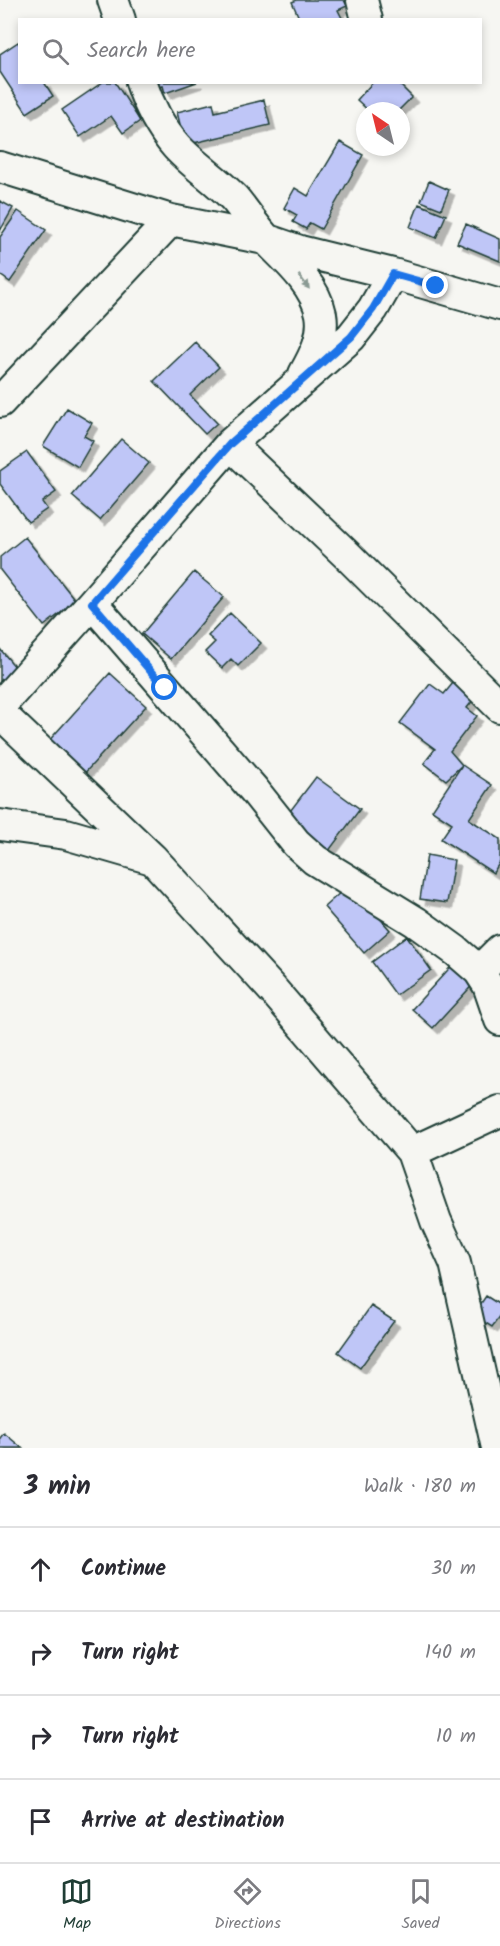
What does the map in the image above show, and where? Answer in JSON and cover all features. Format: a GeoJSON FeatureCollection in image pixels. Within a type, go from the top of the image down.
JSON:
{"type":"FeatureCollection","features":[{"type":"Feature","properties":{"kind":"street"},"geometry":{"type":"LineString","coordinates":[[113,0],[119,18]]}},
{"type":"Feature","properties":{"kind":"street"},"geometry":{"type":"LineString","coordinates":[[362,0],[367,18]]}},
{"type":"Feature","properties":{"kind":"street"},"geometry":{"type":"LineString","coordinates":[[142,84],[159,121],[176,146],[232,197],[265,239],[288,260],[314,295],[321,313],[321,327],[316,351],[301,380]]}},
{"type":"Feature","properties":{"kind":"street"},"geometry":{"type":"LineString","coordinates":[[0,167],[171,220],[265,239],[500,305]]}},
{"type":"Feature","properties":{"kind":"street"},"geometry":{"type":"LineString","coordinates":[[0,402],[171,220]]}},
{"type":"Feature","properties":{"kind":"street"},"geometry":{"type":"LineString","coordinates":[[0,706],[230,444],[351,337],[373,309],[393,274]]}},
{"type":"Feature","properties":{"kind":"street"},"geometry":{"type":"LineString","coordinates":[[230,444],[348,556],[500,707]]}},
{"type":"Feature","properties":{"kind":"street"},"geometry":{"type":"LineString","coordinates":[[92,603],[254,790],[296,843],[315,860],[416,922],[456,951],[479,971],[488,986],[500,1020]]}},
{"type":"Feature","properties":{"kind":"street"},"geometry":{"type":"LineString","coordinates":[[0,713],[152,858],[273,990],[411,1152],[436,1221],[455,1263],[497,1448]]}},
{"type":"Feature","properties":{"kind":"street"},"geometry":{"type":"LineString","coordinates":[[0,825],[66,834],[152,858]]}},
{"type":"Feature","properties":{"kind":"street"},"geometry":{"type":"LineString","coordinates":[[479,971],[500,950]]}},
{"type":"Feature","properties":{"kind":"street"},"geometry":{"type":"LineString","coordinates":[[411,1152],[500,1111]]}},
{"type":"Feature","properties":{"kind":"building"},"geometry":{"type":"Polygon","coordinates":[[[297,0],[344,0],[347,6],[338,10],[342,18],[299,18],[292,2],[297,0]]]}},
{"type":"Feature","properties":{"kind":"building"},"geometry":{"type":"Polygon","coordinates":[[[18,42],[18,84],[45,84],[53,96],[27,113],[0,72],[0,54],[18,42]]]}},
{"type":"Feature","properties":{"kind":"building"},"geometry":{"type":"Polygon","coordinates":[[[100,84],[116,84],[140,121],[123,133],[111,116],[80,137],[62,110],[100,84]]]}},
{"type":"Feature","properties":{"kind":"building"},"geometry":{"type":"Polygon","coordinates":[[[155,84],[191,84],[165,93],[163,86],[156,88],[155,84]]]}},
{"type":"Feature","properties":{"kind":"building"},"geometry":{"type":"Polygon","coordinates":[[[371,84],[399,84],[412,97],[407,102],[359,102],[357,100],[371,84]]]}},
{"type":"Feature","properties":{"kind":"building"},"geometry":{"type":"Polygon","coordinates":[[[264,100],[270,125],[185,145],[177,112],[213,103],[215,112],[264,100]]]}},
{"type":"Feature","properties":{"kind":"building"},"geometry":{"type":"Polygon","coordinates":[[[340,142],[356,151],[356,156],[362,156],[321,229],[310,223],[306,229],[293,222],[297,215],[284,208],[295,188],[308,196],[340,142]]]}},
{"type":"Feature","properties":{"kind":"building"},"geometry":{"type":"Polygon","coordinates":[[[429,181],[449,190],[441,209],[421,201],[429,181]]]}},
{"type":"Feature","properties":{"kind":"building"},"geometry":{"type":"Polygon","coordinates":[[[0,201],[13,208],[0,231],[0,201]]]}},
{"type":"Feature","properties":{"kind":"building"},"geometry":{"type":"Polygon","coordinates":[[[419,204],[446,215],[436,238],[410,227],[419,204]]]}},
{"type":"Feature","properties":{"kind":"building"},"geometry":{"type":"Polygon","coordinates":[[[18,211],[46,230],[10,282],[0,275],[0,237],[18,211]]]}},
{"type":"Feature","properties":{"kind":"building"},"geometry":{"type":"Polygon","coordinates":[[[466,224],[500,239],[500,261],[457,243],[466,224]]]}},
{"type":"Feature","properties":{"kind":"building"},"geometry":{"type":"Polygon","coordinates":[[[195,342],[219,367],[190,395],[217,423],[205,434],[154,381],[195,342]]]}},
{"type":"Feature","properties":{"kind":"building"},"geometry":{"type":"Polygon","coordinates":[[[67,408],[92,423],[84,436],[93,441],[78,467],[43,446],[67,408]]]}},
{"type":"Feature","properties":{"kind":"building"},"geometry":{"type":"Polygon","coordinates":[[[121,439],[149,463],[100,520],[72,496],[121,439]]]}},
{"type":"Feature","properties":{"kind":"building"},"geometry":{"type":"Polygon","coordinates":[[[27,452],[56,492],[42,502],[47,509],[28,522],[0,484],[0,471],[27,452]]]}},
{"type":"Feature","properties":{"kind":"building"},"geometry":{"type":"Polygon","coordinates":[[[25,537],[76,601],[44,626],[0,570],[0,557],[25,537]]]}},
{"type":"Feature","properties":{"kind":"building"},"geometry":{"type":"Polygon","coordinates":[[[194,572],[224,597],[171,659],[142,634],[194,572]]]}},
{"type":"Feature","properties":{"kind":"building"},"geometry":{"type":"Polygon","coordinates":[[[230,613],[261,643],[238,666],[231,659],[222,668],[205,652],[215,642],[208,636],[230,613]]]}},
{"type":"Feature","properties":{"kind":"building"},"geometry":{"type":"Polygon","coordinates":[[[0,649],[16,668],[0,682],[0,649]]]}},
{"type":"Feature","properties":{"kind":"building"},"geometry":{"type":"Polygon","coordinates":[[[110,673],[146,706],[81,777],[45,745],[110,673]]]}},
{"type":"Feature","properties":{"kind":"building"},"geometry":{"type":"Polygon","coordinates":[[[453,683],[474,699],[467,708],[477,716],[450,751],[462,765],[446,780],[424,763],[435,749],[400,723],[430,684],[444,694],[453,683]]]}},
{"type":"Feature","properties":{"kind":"building"},"geometry":{"type":"Polygon","coordinates":[[[462,765],[492,785],[469,819],[500,839],[500,862],[493,873],[441,839],[452,823],[432,810],[462,765]]]}},
{"type":"Feature","properties":{"kind":"building"},"geometry":{"type":"Polygon","coordinates":[[[316,777],[360,809],[328,852],[284,819],[316,777]]]}},
{"type":"Feature","properties":{"kind":"building"},"geometry":{"type":"Polygon","coordinates":[[[427,855],[454,860],[447,903],[420,899],[427,855]]]}},
{"type":"Feature","properties":{"kind":"building"},"geometry":{"type":"Polygon","coordinates":[[[350,884],[390,930],[364,953],[324,907],[350,884]]]}},
{"type":"Feature","properties":{"kind":"building"},"geometry":{"type":"Polygon","coordinates":[[[407,936],[431,970],[396,995],[372,962],[407,936]]]}},
{"type":"Feature","properties":{"kind":"building"},"geometry":{"type":"Polygon","coordinates":[[[457,960],[478,979],[433,1028],[412,1009],[457,960]]]}},
{"type":"Feature","properties":{"kind":"building"},"geometry":{"type":"Polygon","coordinates":[[[486,1296],[500,1305],[500,1316],[492,1327],[473,1315],[486,1296]]]}},
{"type":"Feature","properties":{"kind":"building"},"geometry":{"type":"Polygon","coordinates":[[[371,1306],[394,1321],[360,1368],[338,1352],[371,1306]]]}},
{"type":"Feature","properties":{"kind":"building"},"geometry":{"type":"Polygon","coordinates":[[[4,1433],[22,1448],[0,1448],[0,1438],[4,1433]]]}},
{"type":"Feature","properties":{"kind":"route"},"geometry":{"type":"LineString","coordinates":[[165,688],[92,603],[230,444],[351,337],[373,309],[393,274],[436,286]]}}]}
